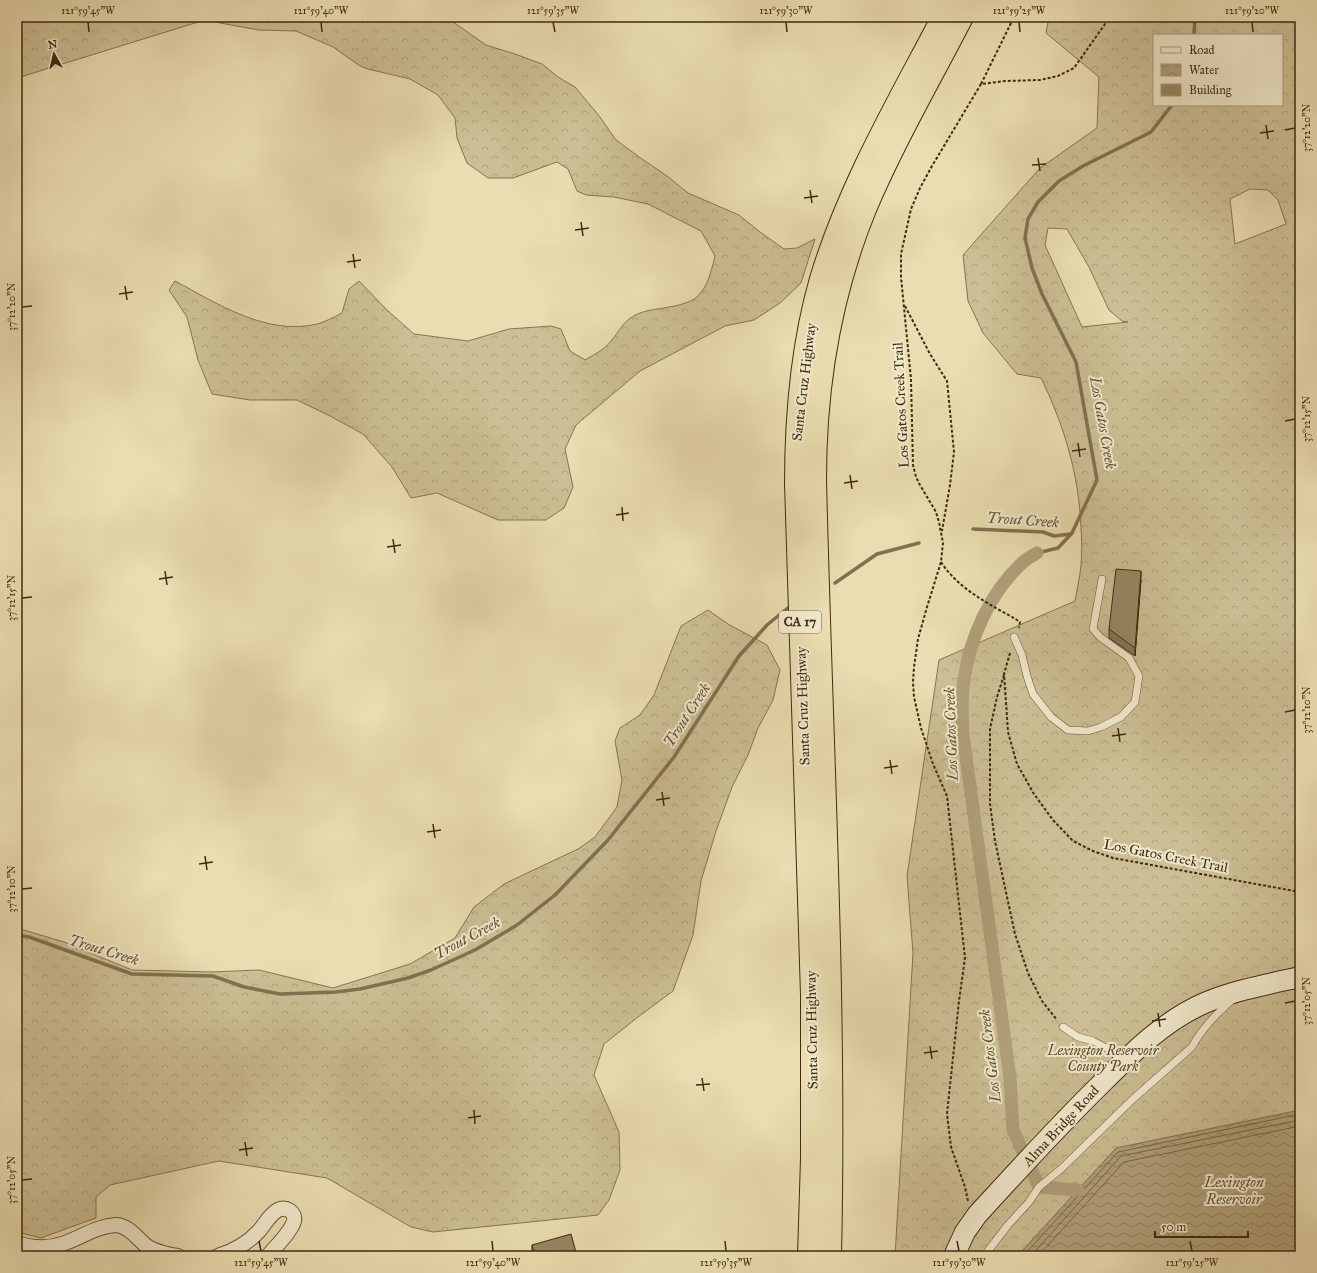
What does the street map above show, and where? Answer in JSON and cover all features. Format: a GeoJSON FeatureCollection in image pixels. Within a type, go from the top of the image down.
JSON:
{"type":"FeatureCollection","features":[{"type":"Feature","properties":{"kind":"highway","name":"Santa Cruz Highway"},"geometry":{"type":"LineString","coordinates":[[809,1256],[812,1158],[812,995],[796,482],[796,441],[799,401],[807,342],[814,306],[838,229],[871,154],[943,17]]}},
{"type":"Feature","properties":{"kind":"highway","name":"Santa Cruz Highway"},"geometry":{"type":"LineString","coordinates":[[830,1256],[832,1156],[831,1026],[815,453],[818,397],[822,363],[831,316],[838,288],[855,237],[888,160],[962,17]]}},
{"type":"Feature","properties":{"kind":"street","name":"Alma Bridge Road"},"geometry":{"type":"LineString","coordinates":[[954,1256],[973,1210],[1144,1043],[1164,1027],[1186,1013],[1206,1003],[1242,991],[1300,977]]}},
{"type":"Feature","properties":{"kind":"street"},"geometry":{"type":"LineString","coordinates":[[218,1256],[243,1245],[260,1230],[274,1213],[282,1208],[286,1209],[293,1213],[294,1216],[292,1224],[268,1256]]}},
{"type":"Feature","properties":{"kind":"street"},"geometry":{"type":"LineString","coordinates":[[17,1243],[41,1248],[55,1246],[91,1231],[118,1225],[135,1234],[149,1248],[178,1256]]}},
{"type":"Feature","properties":{"kind":"lane"},"geometry":{"type":"LineString","coordinates":[[1014,637],[1022,656],[1027,676],[1034,694],[1051,716],[1068,730],[1088,731],[1101,727],[1121,717],[1135,702],[1139,676],[1129,658],[1100,637],[1093,629],[1102,580]]}},
{"type":"Feature","properties":{"kind":"lane"},"geometry":{"type":"LineString","coordinates":[[984,1256],[1039,1187],[1061,1169],[1133,1099],[1192,1047],[1196,1039],[1213,1017],[1242,991]]}},
{"type":"Feature","properties":{"kind":"lane"},"geometry":{"type":"LineString","coordinates":[[1063,1027],[1078,1037],[1093,1041],[1112,1051],[1123,1062]]}},
{"type":"Feature","properties":{"kind":"path","name":"Los Gatos Creek Trail"},"geometry":{"type":"LineString","coordinates":[[1014,17],[981,84],[932,166],[911,209],[901,254],[901,277],[911,379],[913,466],[920,485],[936,512],[941,532],[943,552],[942,562],[954,578],[966,589],[1020,622],[1020,626],[1014,637],[1004,674],[1008,732],[1017,764],[1034,794],[1053,820],[1073,841],[1093,851],[1113,858],[1300,892]]}},
{"type":"Feature","properties":{"kind":"path"},"geometry":{"type":"LineString","coordinates":[[981,84],[1005,81],[1040,80],[1058,76],[1074,68],[1110,17]]}},
{"type":"Feature","properties":{"kind":"path"},"geometry":{"type":"LineString","coordinates":[[904,304],[930,354],[947,381],[954,452],[950,485],[941,532]]}},
{"type":"Feature","properties":{"kind":"path"},"geometry":{"type":"LineString","coordinates":[[942,562],[920,634],[916,653],[914,682],[916,705],[921,728],[933,764],[947,796],[965,958],[947,1114],[952,1147],[973,1210]]}},
{"type":"Feature","properties":{"kind":"path"},"geometry":{"type":"LineString","coordinates":[[1004,674],[990,729],[990,804],[995,841],[1014,934],[1028,973],[1042,1000],[1063,1027]]}},
{"type":"Feature","properties":{"kind":"green space"},"geometry":{"type":"Polygon","coordinates":[[[17,17],[446,17],[486,45],[542,64],[558,77],[575,87],[600,117],[616,140],[667,176],[688,193],[739,215],[784,249],[797,248],[815,239],[801,283],[780,303],[754,320],[725,326],[640,371],[576,425],[565,449],[573,487],[564,508],[546,520],[498,520],[437,493],[411,498],[392,467],[363,434],[332,417],[297,400],[250,400],[212,394],[198,360],[187,317],[169,290],[175,281],[243,316],[280,326],[298,327],[317,324],[342,313],[349,289],[359,281],[387,310],[414,334],[468,341],[509,329],[551,326],[561,329],[570,351],[585,360],[606,346],[623,325],[632,317],[651,310],[685,303],[699,295],[707,283],[715,256],[701,231],[648,204],[614,197],[586,195],[577,191],[568,169],[557,162],[513,178],[488,178],[467,163],[457,138],[455,118],[438,95],[410,79],[360,66],[333,47],[296,31],[259,30],[220,23],[208,19],[17,78],[17,17]]]}},
{"type":"Feature","properties":{"kind":"green space","name":"Lexington Reservoir County Park"},"geometry":{"type":"Polygon","coordinates":[[[1049,17],[1300,17],[1300,1256],[895,1256],[913,953],[907,876],[939,660],[1075,601],[1082,556],[1080,508],[1074,470],[1057,414],[1041,378],[1017,374],[983,333],[968,301],[963,255],[1040,168],[1097,128],[1099,77],[1046,33],[1049,17]],[[1250,189],[1230,199],[1235,244],[1286,224],[1278,200],[1268,190],[1250,189]],[[1048,228],[1045,245],[1082,327],[1128,322],[1122,321],[1109,310],[1089,267],[1067,229],[1048,228]]]}},
{"type":"Feature","properties":{"kind":"green space"},"geometry":{"type":"Polygon","coordinates":[[[708,610],[728,624],[767,645],[780,670],[773,700],[758,728],[748,755],[732,787],[716,831],[701,881],[693,935],[673,991],[604,1044],[594,1075],[619,1132],[620,1170],[609,1200],[598,1215],[433,1232],[411,1227],[327,1178],[219,1161],[110,1185],[96,1197],[96,1218],[41,1238],[17,1232],[17,928],[64,942],[132,970],[212,972],[259,970],[333,988],[410,964],[455,938],[474,907],[504,884],[578,849],[595,837],[617,807],[622,780],[615,741],[620,728],[640,715],[654,695],[681,626],[708,610]]]}},
{"type":"Feature","properties":{"kind":"water","name":"Lexington Reservoir"},"geometry":{"type":"Polygon","coordinates":[[[1300,1110],[1300,1256],[1021,1256],[1022,1251],[1116,1148],[1300,1110]]]}},
{"type":"Feature","properties":{"kind":"building"},"geometry":{"type":"Polygon","coordinates":[[[1116,569],[1141,571],[1135,648],[1109,629],[1116,569]]]}},
{"type":"Feature","properties":{"kind":"building"},"geometry":{"type":"Polygon","coordinates":[[[571,1234],[577,1256],[535,1256],[532,1245],[571,1234]]]}},
{"type":"Feature","properties":{"kind":"waterway","name":"Los Gatos Creek"},"geometry":{"type":"LineString","coordinates":[[1194,34],[1195,17]]}},
{"type":"Feature","properties":{"kind":"waterway","name":"Los Gatos Creek"},"geometry":{"type":"LineString","coordinates":[[1037,553],[1058,548],[1072,533],[1097,480],[1076,362],[1042,294],[1032,268],[1025,238],[1028,219],[1038,202],[1059,181],[1083,166],[1151,132],[1171,106]]}},
{"type":"Feature","properties":{"kind":"waterway","name":"Trout Creek"},"geometry":{"type":"LineString","coordinates":[[973,529],[1043,532],[1054,536],[1071,534]]}},
{"type":"Feature","properties":{"kind":"waterway","name":"Trout Creek"},"geometry":{"type":"LineString","coordinates":[[835,583],[877,554],[919,543]]}},
{"type":"Feature","properties":{"kind":"waterway","name":"Los Gatos Creek"},"geometry":{"type":"LineString","coordinates":[[1037,553],[1022,563],[1000,588],[983,617],[971,648],[963,687],[963,735],[1010,1078],[1013,1130],[1039,1187],[1078,1190]]}},
{"type":"Feature","properties":{"kind":"waterway","name":"Trout Creek"},"geometry":{"type":"LineString","coordinates":[[17,935],[29,937],[132,974],[213,976],[244,987],[280,994],[336,992],[360,989],[408,978],[431,970],[475,950],[517,925],[555,895],[608,840],[674,757],[739,656],[767,625],[789,607]]}}]}
